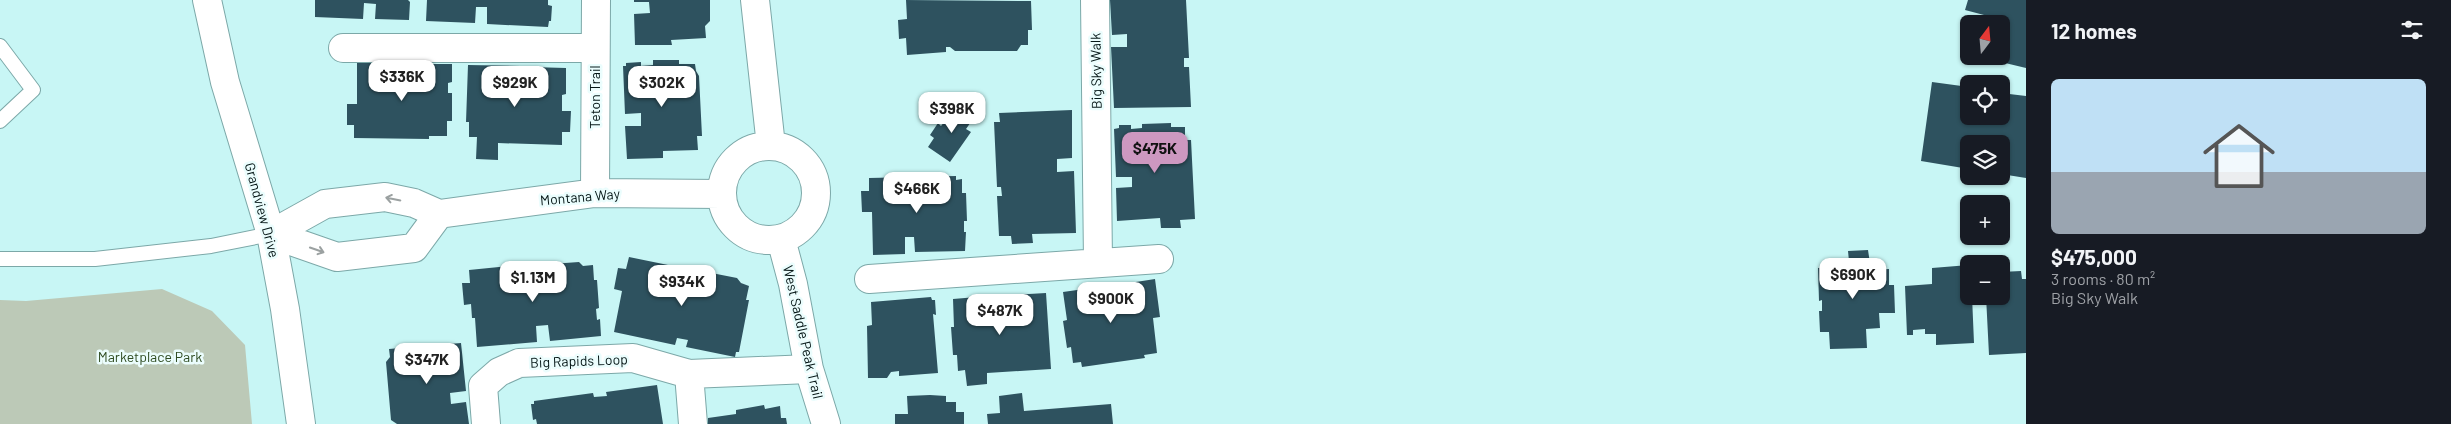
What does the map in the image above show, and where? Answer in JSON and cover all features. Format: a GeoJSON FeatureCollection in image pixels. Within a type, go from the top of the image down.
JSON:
{"type":"FeatureCollection","features":[{"type":"Feature","properties":{"kind":"street","name":"Grandview Drive"},"geometry":{"type":"LineString","coordinates":[[208,0],[225,82],[271,234],[285,309],[301,424]]}},
{"type":"Feature","properties":{"kind":"street","name":"Teton Trail"},"geometry":{"type":"LineString","coordinates":[[595,193],[596,0]]}},
{"type":"Feature","properties":{"kind":"street"},"geometry":{"type":"LineString","coordinates":[[755,0],[771,146]]}},
{"type":"Feature","properties":{"kind":"street","name":"Big Sky Walk"},"geometry":{"type":"LineString","coordinates":[[1095,0],[1098,262]]}},
{"type":"Feature","properties":{"kind":"street"},"geometry":{"type":"LineString","coordinates":[[343,48],[595,48]]}},
{"type":"Feature","properties":{"kind":"street"},"geometry":{"type":"LineString","coordinates":[[771,146],[785,150],[798,157],[809,168],[815,181],[816,196],[810,217],[795,233],[781,239],[767,240],[753,238],[741,231],[731,221],[724,208],[722,194],[724,179],[731,166],[742,155],[755,148],[771,146]]}},
{"type":"Feature","properties":{"kind":"street","name":"Montana Way"},"geometry":{"type":"LineString","coordinates":[[439,214],[595,193],[722,194]]}},
{"type":"Feature","properties":{"kind":"street"},"geometry":{"type":"LineString","coordinates":[[385,197],[414,203],[439,214],[414,248],[337,257],[271,234],[325,204],[385,197]]}},
{"type":"Feature","properties":{"kind":"street","name":"West Saddle Peak Trail"},"geometry":{"type":"LineString","coordinates":[[781,239],[793,284],[809,368],[826,424]]}},
{"type":"Feature","properties":{"kind":"street"},"geometry":{"type":"LineString","coordinates":[[869,279],[1158,259]]}},
{"type":"Feature","properties":{"kind":"street","name":"Big Rapids Loop"},"geometry":{"type":"LineString","coordinates":[[486,424],[483,386],[499,372],[519,363],[633,358],[689,374],[809,368]]}},
{"type":"Feature","properties":{"kind":"street"},"geometry":{"type":"LineString","coordinates":[[689,374],[693,424]]}},
{"type":"Feature","properties":{"kind":"lane"},"geometry":{"type":"LineString","coordinates":[[0,46],[33,90],[0,121]]}},
{"type":"Feature","properties":{"kind":"lane"},"geometry":{"type":"LineString","coordinates":[[0,259],[95,259],[211,246],[271,234]]}},
{"type":"Feature","properties":{"kind":"green space","name":"Marketplace Park"},"geometry":{"type":"Polygon","coordinates":[[[162,289],[212,311],[245,345],[252,424],[0,424],[0,300],[26,301],[162,289]]]}},
{"type":"Feature","properties":{"kind":"building"},"geometry":{"type":"Polygon","coordinates":[[[315,0],[408,0],[410,2],[409,20],[375,19],[376,4],[364,3],[363,19],[315,17],[315,0]]]}},
{"type":"Feature","properties":{"kind":"building"},"geometry":{"type":"Polygon","coordinates":[[[427,0],[548,0],[548,5],[552,6],[551,21],[549,21],[548,27],[487,24],[487,7],[476,7],[475,23],[426,21],[427,0]]]}},
{"type":"Feature","properties":{"kind":"building"},"geometry":{"type":"Polygon","coordinates":[[[634,0],[710,0],[710,21],[705,26],[706,38],[671,40],[672,45],[635,45],[634,14],[650,13],[649,2],[634,2],[634,0]]]}},
{"type":"Feature","properties":{"kind":"building"},"geometry":{"type":"Polygon","coordinates":[[[906,0],[1031,1],[1032,30],[1028,30],[1028,45],[1021,45],[1017,51],[955,51],[950,47],[946,47],[946,52],[907,55],[906,38],[899,39],[898,20],[907,19],[906,0]]]}},
{"type":"Feature","properties":{"kind":"building"},"geometry":{"type":"Polygon","coordinates":[[[1110,0],[1186,0],[1189,58],[1184,58],[1184,67],[1189,67],[1191,107],[1114,108],[1111,47],[1127,47],[1127,34],[1112,35],[1110,0]]]}},
{"type":"Feature","properties":{"kind":"building"},"geometry":{"type":"Polygon","coordinates":[[[1968,0],[2026,0],[2026,68],[2010,64],[2010,15],[1984,15],[1965,10],[1968,0]]]}},
{"type":"Feature","properties":{"kind":"building"},"geometry":{"type":"Polygon","coordinates":[[[653,60],[679,60],[679,64],[695,64],[699,76],[702,136],[697,136],[698,150],[663,151],[663,158],[627,159],[625,126],[641,126],[641,113],[625,114],[623,66],[626,66],[626,63],[641,62],[641,66],[653,65],[653,60]]]}},
{"type":"Feature","properties":{"kind":"building"},"geometry":{"type":"Polygon","coordinates":[[[357,63],[389,63],[389,78],[401,79],[401,64],[452,64],[452,82],[448,83],[448,93],[452,93],[452,121],[447,121],[447,136],[429,136],[429,139],[354,138],[354,125],[347,125],[347,104],[357,104],[357,63]]]}},
{"type":"Feature","properties":{"kind":"building"},"geometry":{"type":"Polygon","coordinates":[[[468,65],[520,66],[519,82],[530,83],[531,67],[566,68],[566,94],[562,95],[562,111],[571,111],[570,132],[562,132],[562,145],[498,143],[498,160],[476,159],[477,137],[469,137],[469,122],[466,122],[468,65]]]}},
{"type":"Feature","properties":{"kind":"building"},"geometry":{"type":"Polygon","coordinates":[[[1932,82],[1960,86],[1960,125],[2010,125],[2010,94],[2026,96],[2026,178],[2010,175],[2010,135],[1960,135],[1960,168],[1921,161],[1932,82]]]}},
{"type":"Feature","properties":{"kind":"building"},"geometry":{"type":"Polygon","coordinates":[[[958,105],[975,116],[966,129],[971,132],[950,162],[928,147],[934,138],[930,135],[938,123],[941,126],[958,105]]]}},
{"type":"Feature","properties":{"kind":"building"},"geometry":{"type":"Polygon","coordinates":[[[1072,110],[1072,158],[1057,159],[1057,172],[1074,171],[1076,233],[1032,234],[1033,243],[1012,244],[1011,236],[999,236],[997,196],[1002,196],[1001,187],[997,187],[994,122],[1000,122],[999,113],[1072,110]]]}},
{"type":"Feature","properties":{"kind":"building"},"geometry":{"type":"Polygon","coordinates":[[[1171,123],[1171,127],[1185,127],[1185,140],[1191,140],[1195,219],[1180,220],[1181,228],[1161,228],[1160,218],[1117,221],[1116,188],[1132,187],[1132,177],[1116,177],[1114,129],[1119,128],[1119,125],[1131,125],[1131,129],[1142,128],[1142,124],[1171,123]]]}},
{"type":"Feature","properties":{"kind":"building"},"geometry":{"type":"Polygon","coordinates":[[[956,176],[956,180],[962,179],[962,193],[966,193],[967,221],[964,221],[964,232],[966,232],[965,251],[915,252],[914,237],[905,237],[905,254],[873,255],[872,212],[862,212],[861,191],[869,191],[869,178],[956,176]]]}},
{"type":"Feature","properties":{"kind":"building"},"geometry":{"type":"Polygon","coordinates":[[[1868,250],[1871,270],[1889,269],[1889,285],[1894,285],[1895,313],[1879,313],[1880,328],[1866,329],[1867,348],[1830,349],[1829,332],[1820,332],[1819,311],[1822,311],[1822,300],[1819,301],[1818,268],[1825,267],[1825,264],[1831,264],[1831,261],[1849,261],[1848,251],[1868,250]]]}},
{"type":"Feature","properties":{"kind":"building"},"geometry":{"type":"Polygon","coordinates":[[[629,257],[668,265],[668,269],[676,271],[681,267],[737,278],[741,283],[749,286],[746,300],[749,300],[739,352],[736,352],[735,357],[686,347],[688,340],[677,338],[675,345],[614,332],[622,291],[614,289],[618,268],[626,269],[629,257]]]}},
{"type":"Feature","properties":{"kind":"building"},"geometry":{"type":"Polygon","coordinates":[[[579,262],[583,266],[593,265],[594,280],[597,280],[599,308],[596,309],[597,320],[600,319],[601,336],[550,341],[548,325],[536,326],[537,342],[477,347],[475,318],[472,318],[471,304],[464,305],[462,283],[470,283],[469,270],[509,266],[509,272],[517,272],[523,266],[579,262]]]}},
{"type":"Feature","properties":{"kind":"building"},"geometry":{"type":"Polygon","coordinates":[[[1960,266],[1960,305],[1972,305],[1974,343],[1936,345],[1936,334],[1925,334],[1925,329],[1913,330],[1913,335],[1907,335],[1905,286],[1932,284],[1932,268],[1960,266]]]}},
{"type":"Feature","properties":{"kind":"building"},"geometry":{"type":"Polygon","coordinates":[[[2021,271],[2022,279],[2026,279],[2026,353],[1989,355],[1986,305],[2010,305],[2010,272],[2021,271]]]}},
{"type":"Feature","properties":{"kind":"building"},"geometry":{"type":"Polygon","coordinates":[[[1155,279],[1160,317],[1153,318],[1157,353],[1144,355],[1145,358],[1082,367],[1081,362],[1073,363],[1071,347],[1067,348],[1063,321],[1067,320],[1063,292],[1112,285],[1114,301],[1125,300],[1123,284],[1155,279]]]}},
{"type":"Feature","properties":{"kind":"building"},"geometry":{"type":"Polygon","coordinates":[[[1046,293],[1051,369],[987,373],[987,384],[967,386],[965,370],[958,371],[957,355],[953,355],[951,327],[954,327],[953,299],[1001,295],[1002,311],[1014,311],[1013,295],[1046,293]]]}},
{"type":"Feature","properties":{"kind":"building"},"geometry":{"type":"Polygon","coordinates":[[[931,297],[932,300],[935,300],[936,315],[933,314],[938,373],[899,376],[899,371],[891,372],[887,378],[868,378],[867,326],[872,325],[871,302],[931,297]]]}},
{"type":"Feature","properties":{"kind":"building"},"geometry":{"type":"Polygon","coordinates":[[[461,343],[466,391],[450,393],[451,404],[466,402],[469,424],[397,424],[391,420],[386,362],[390,357],[389,349],[461,343]]]}},
{"type":"Feature","properties":{"kind":"building"},"geometry":{"type":"Polygon","coordinates":[[[657,385],[663,424],[537,424],[536,419],[533,420],[531,404],[534,404],[534,401],[593,393],[594,397],[607,396],[606,392],[657,385]]]}},
{"type":"Feature","properties":{"kind":"building"},"geometry":{"type":"Polygon","coordinates":[[[1022,393],[1024,411],[1111,404],[1113,424],[988,424],[987,414],[1000,413],[999,396],[1022,393]]]}},
{"type":"Feature","properties":{"kind":"building"},"geometry":{"type":"Polygon","coordinates":[[[907,396],[946,396],[946,402],[956,402],[956,412],[964,412],[964,424],[895,424],[895,414],[908,414],[907,396]]]}},
{"type":"Feature","properties":{"kind":"building"},"geometry":{"type":"Polygon","coordinates":[[[764,405],[765,409],[780,406],[781,418],[786,418],[787,424],[708,424],[708,418],[736,414],[736,410],[764,405]]]}}]}
